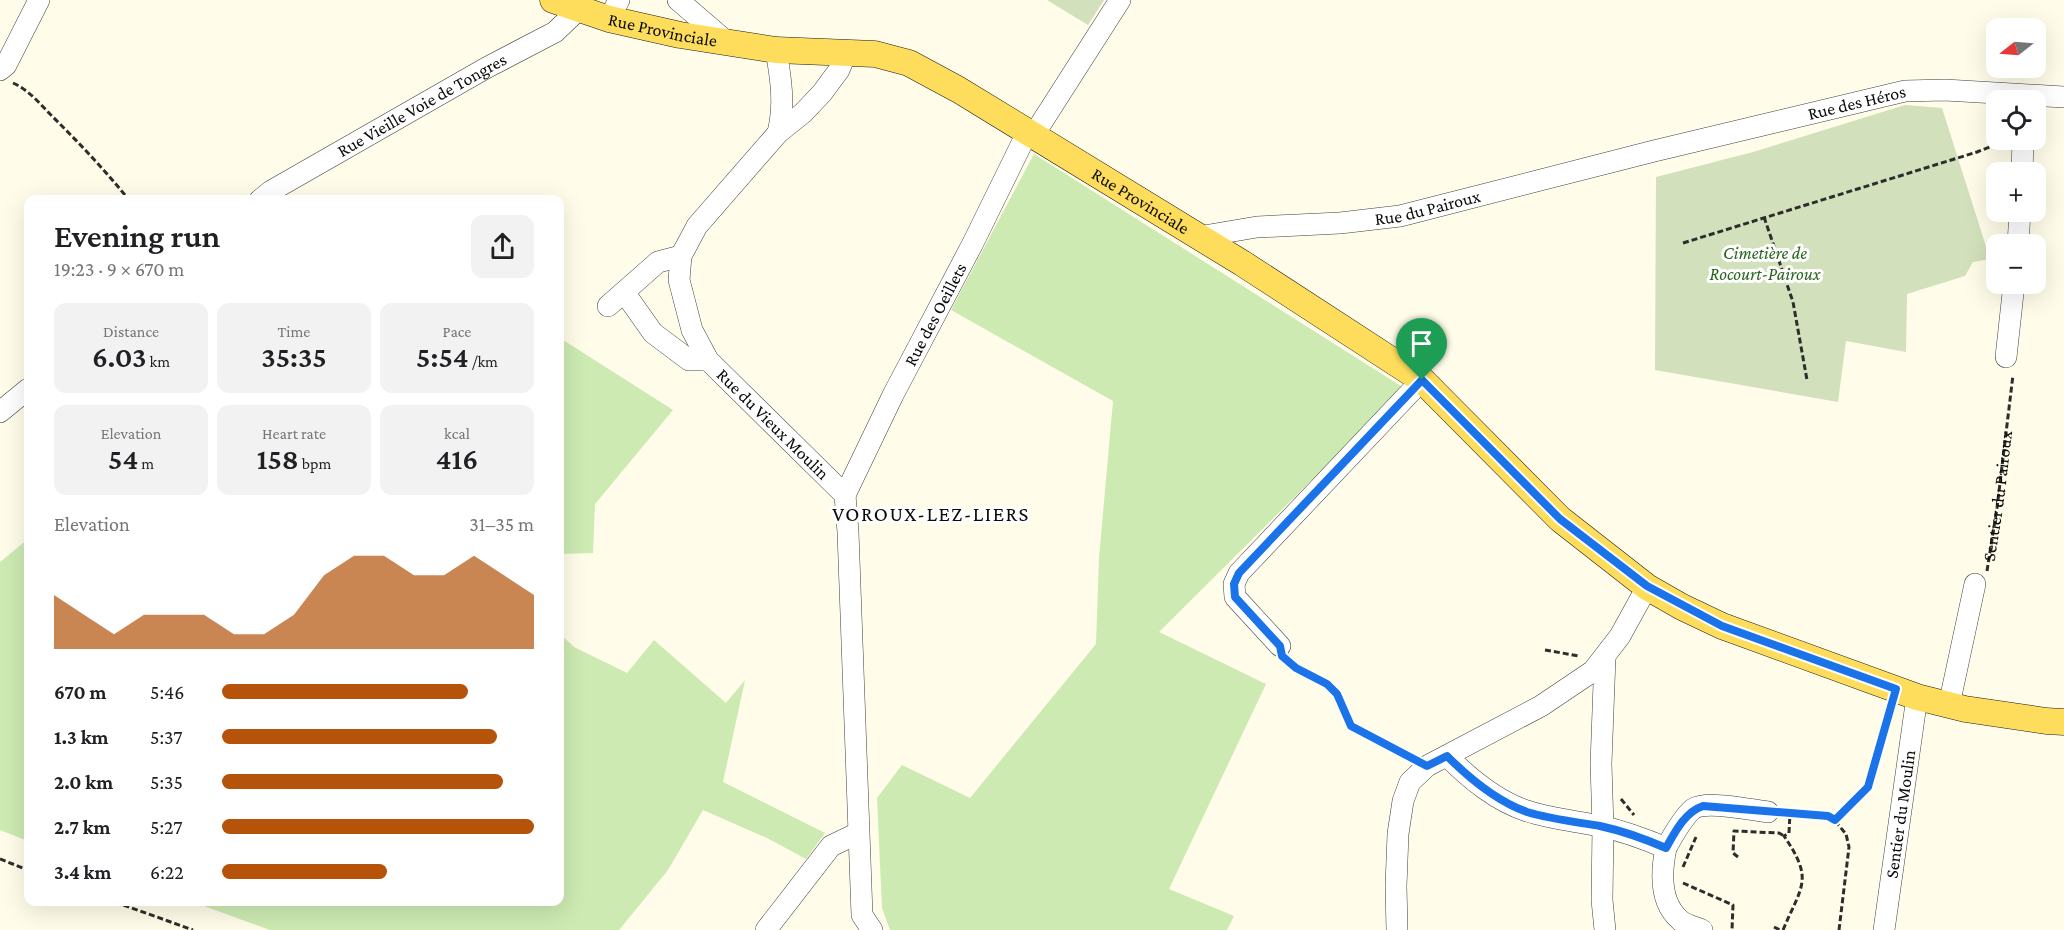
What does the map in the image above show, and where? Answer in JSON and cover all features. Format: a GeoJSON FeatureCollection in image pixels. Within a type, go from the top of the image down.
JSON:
{"type":"FeatureCollection","features":[{"type":"Feature","properties":{"kind":"main road","name":"Rue Provinciale"},"geometry":{"type":"LineString","coordinates":[[553,0],[579,9],[614,10],[680,35],[776,50],[875,54],[909,63],[959,90],[1270,281],[1422,380],[1560,519],[1647,586],[1722,626],[1906,693],[1949,705],[2064,722]]}},
{"type":"Feature","properties":{"kind":"street"},"geometry":{"type":"LineString","coordinates":[[4,76],[6,65],[39,0]]}},
{"type":"Feature","properties":{"kind":"street"},"geometry":{"type":"LineString","coordinates":[[678,0],[728,43]]}},
{"type":"Feature","properties":{"kind":"street","name":"Rue des Oeillets"},"geometry":{"type":"LineString","coordinates":[[844,495],[904,374],[1030,134],[1120,0]]}},
{"type":"Feature","properties":{"kind":"street","name":"Rue Vieille Voie de Tongres"},"geometry":{"type":"LineString","coordinates":[[266,195],[369,134],[555,32],[579,9]]}},
{"type":"Feature","properties":{"kind":"street"},"geometry":{"type":"LineString","coordinates":[[776,50],[783,99],[778,133]]}},
{"type":"Feature","properties":{"kind":"street","name":"Rue du Vieux Moulin"},"geometry":{"type":"LineString","coordinates":[[846,53],[839,70],[822,93],[803,113],[778,133],[696,226],[681,256],[679,280],[692,330],[708,360],[844,495],[848,532],[862,915],[872,930]]}},
{"type":"Feature","properties":{"kind":"street","name":"Rue des Héros"},"geometry":{"type":"LineString","coordinates":[[1654,151],[1905,92],[1945,90],[1986,95]]}},
{"type":"Feature","properties":{"kind":"street","name":"Rue des Héros"},"geometry":{"type":"LineString","coordinates":[[2046,97],[2064,97]]}},
{"type":"Feature","properties":{"kind":"street","name":"Rue du Pairoux"},"geometry":{"type":"LineString","coordinates":[[1198,237],[1257,227],[1340,223],[1400,216],[1654,151]]}},
{"type":"Feature","properties":{"kind":"street"},"geometry":{"type":"LineString","coordinates":[[608,306],[658,262],[681,256]]}},
{"type":"Feature","properties":{"kind":"street"},"geometry":{"type":"LineString","coordinates":[[624,292],[652,333],[689,360],[708,360]]}},
{"type":"Feature","properties":{"kind":"street"},"geometry":{"type":"LineString","coordinates":[[2006,357],[2013,294]]}},
{"type":"Feature","properties":{"kind":"street"},"geometry":{"type":"LineString","coordinates":[[1280,646],[1235,597],[1234,584],[1239,573],[1422,380]]}},
{"type":"Feature","properties":{"kind":"street"},"geometry":{"type":"LineString","coordinates":[[0,412],[24,392]]}},
{"type":"Feature","properties":{"kind":"street"},"geometry":{"type":"LineString","coordinates":[[1949,705],[1980,581]]}},
{"type":"Feature","properties":{"kind":"street"},"geometry":{"type":"LineString","coordinates":[[1397,930],[1397,844],[1402,801],[1410,782],[1427,766],[1541,706],[1593,671],[1620,636],[1647,586]]}},
{"type":"Feature","properties":{"kind":"street"},"geometry":{"type":"LineString","coordinates":[[1605,657],[1600,764],[1604,827],[1602,900],[1605,930]]}},
{"type":"Feature","properties":{"kind":"street","name":"Sentier du Moulin"},"geometry":{"type":"LineString","coordinates":[[1884,930],[1906,693]]}},
{"type":"Feature","properties":{"kind":"street"},"geometry":{"type":"LineString","coordinates":[[1447,756],[1464,773],[1500,800],[1528,812],[1604,827],[1666,848]]}},
{"type":"Feature","properties":{"kind":"street"},"geometry":{"type":"LineString","coordinates":[[1702,930],[1680,920],[1663,894],[1662,867],[1666,848],[1693,809],[1703,806],[1734,807],[1768,812]]}},
{"type":"Feature","properties":{"kind":"street"},"geometry":{"type":"LineString","coordinates":[[766,930],[831,846],[858,833]]}},
{"type":"Feature","properties":{"kind":"path"},"geometry":{"type":"LineString","coordinates":[[4,76],[27,90],[109,175],[125,195]]}},
{"type":"Feature","properties":{"kind":"path"},"geometry":{"type":"LineString","coordinates":[[1683,243],[1986,149]]}},
{"type":"Feature","properties":{"kind":"path"},"geometry":{"type":"LineString","coordinates":[[1764,217],[1793,302],[1807,380]]}},
{"type":"Feature","properties":{"kind":"path","name":"Sentier du Pairoux"},"geometry":{"type":"LineString","coordinates":[[1980,581],[1997,508],[2014,367],[2006,357]]}},
{"type":"Feature","properties":{"kind":"path"},"geometry":{"type":"LineString","coordinates":[[1280,646],[1282,656],[1296,668],[1327,684],[1337,694],[1351,726],[1427,766]]}},
{"type":"Feature","properties":{"kind":"path"},"geometry":{"type":"LineString","coordinates":[[1545,650],[1586,658],[1605,657]]}},
{"type":"Feature","properties":{"kind":"path"},"geometry":{"type":"LineString","coordinates":[[1835,820],[1868,787],[1906,693]]}},
{"type":"Feature","properties":{"kind":"path"},"geometry":{"type":"LineString","coordinates":[[1618,794],[1646,830],[1642,838]]}},
{"type":"Feature","properties":{"kind":"path"},"geometry":{"type":"LineString","coordinates":[[1768,812],[1828,816],[1835,820],[1846,834],[1849,847],[1839,930]]}},
{"type":"Feature","properties":{"kind":"path"},"geometry":{"type":"LineString","coordinates":[[1784,836],[1789,833],[1790,813]]}},
{"type":"Feature","properties":{"kind":"path"},"geometry":{"type":"LineString","coordinates":[[1734,825],[1733,853],[1738,857]]}},
{"type":"Feature","properties":{"kind":"path"},"geometry":{"type":"LineString","coordinates":[[1734,831],[1779,833],[1793,849],[1804,873],[1799,892],[1781,930],[1774,927]]}},
{"type":"Feature","properties":{"kind":"path"},"geometry":{"type":"LineString","coordinates":[[1697,836],[1679,877],[1681,882],[1733,905],[1732,930]]}},
{"type":"Feature","properties":{"kind":"path"},"geometry":{"type":"LineString","coordinates":[[0,859],[24,868]]}},
{"type":"Feature","properties":{"kind":"path"},"geometry":{"type":"LineString","coordinates":[[126,906],[193,930]]}},
{"type":"Feature","properties":{"kind":"green space"},"geometry":{"type":"Polygon","coordinates":[[[1047,0],[1104,0],[1088,25],[1047,0]]]}},
{"type":"Feature","properties":{"kind":"green space","name":"Cimetière de Rocourt-Pairoux"},"geometry":{"type":"Polygon","coordinates":[[[1905,105],[1942,108],[1986,246],[1986,260],[1973,262],[1965,276],[1907,294],[1906,352],[1846,341],[1838,402],[1655,370],[1656,177],[1753,152],[1905,105]]]}},
{"type":"Feature","properties":{"kind":"green space"},"geometry":{"type":"Polygon","coordinates":[[[1034,154],[1404,388],[1159,632],[1266,684],[1169,889],[1234,916],[1227,930],[890,930],[882,908],[877,798],[902,765],[970,798],[1096,644],[1099,558],[1113,401],[951,310],[1034,154]]]}},
{"type":"Feature","properties":{"kind":"green space"},"geometry":{"type":"Polygon","coordinates":[[[564,341],[673,410],[595,504],[593,553],[564,554],[564,341]]]}},
{"type":"Feature","properties":{"kind":"green space"},"geometry":{"type":"Polygon","coordinates":[[[24,542],[24,839],[0,830],[0,562],[24,542]]]}},
{"type":"Feature","properties":{"kind":"green space"},"geometry":{"type":"Polygon","coordinates":[[[564,638],[574,647],[627,673],[654,640],[726,703],[745,680],[723,782],[825,833],[806,859],[767,838],[703,810],[668,870],[619,930],[270,930],[204,906],[564,906],[564,638]]]}},
{"type":"Feature","properties":{"kind":"district","name":"VOROUX-LEZ-LIERS"},"geometry":{"type":"Point","coordinates":[931,514]}},
{"type":"Feature","properties":{"kind":"route"},"geometry":{"type":"LineString","coordinates":[[1422,380],[1560,519],[1647,586],[1682,607],[1722,626],[1896,689],[1871,780],[1863,795],[1835,820],[1828,816],[1703,806],[1693,809],[1666,848],[1604,827],[1528,812],[1500,800],[1464,773],[1447,756],[1427,766],[1351,726],[1337,694],[1327,684],[1296,668],[1282,656],[1280,646],[1235,597],[1234,584],[1239,573],[1422,380]]}}]}
